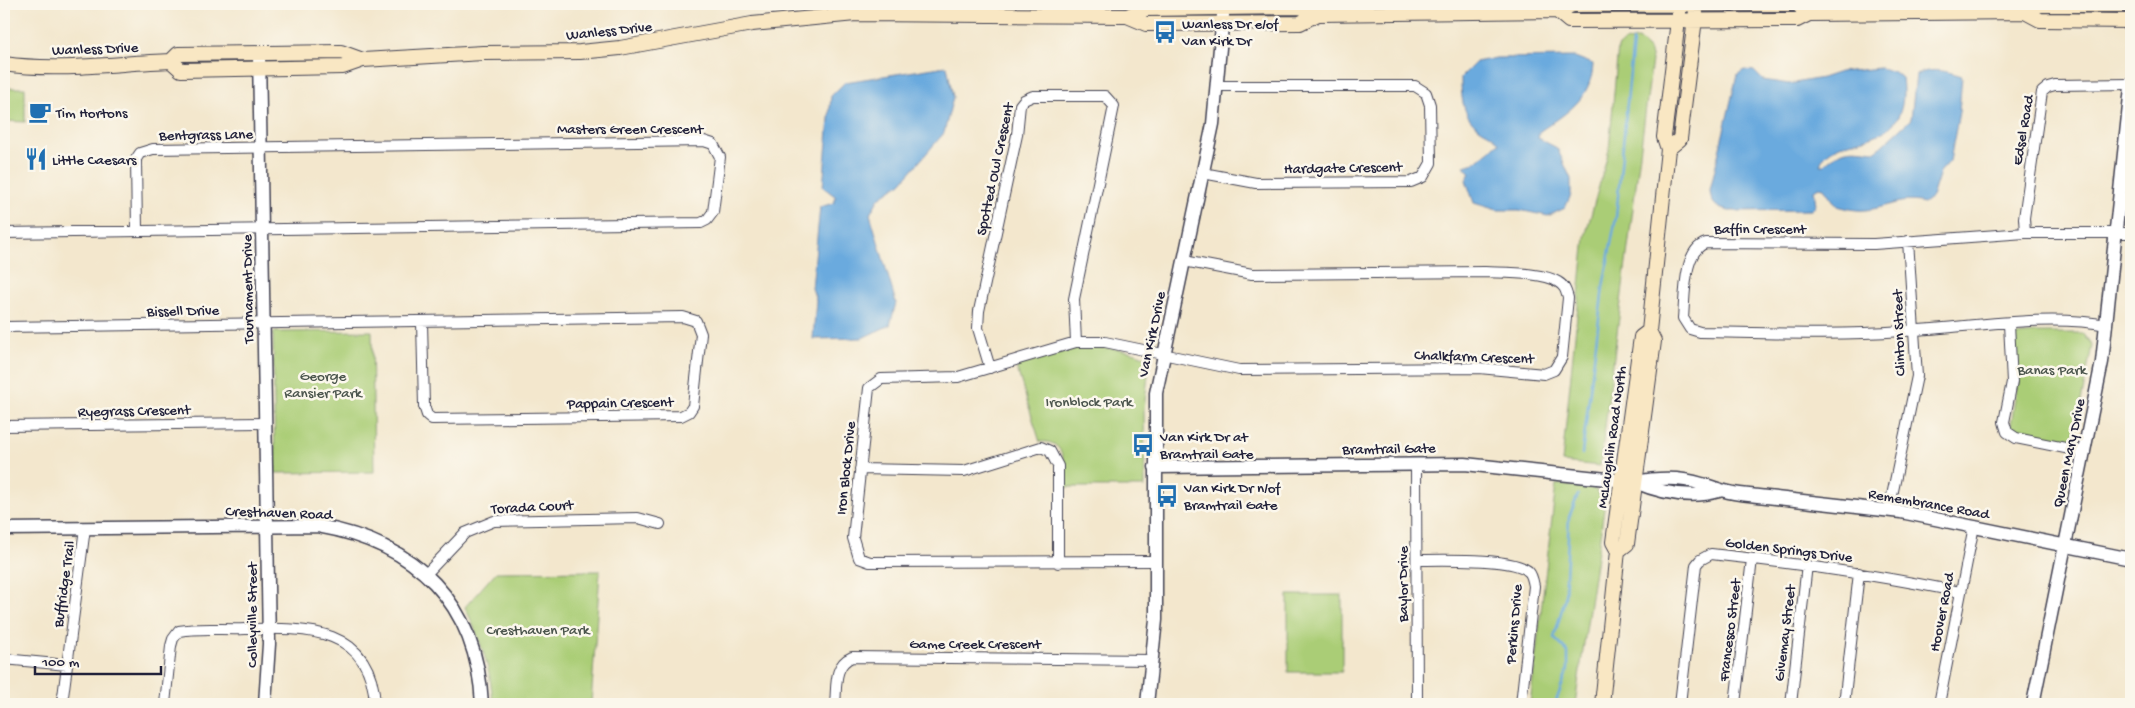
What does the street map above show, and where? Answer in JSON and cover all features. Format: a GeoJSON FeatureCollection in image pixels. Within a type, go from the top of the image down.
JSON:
{"type":"FeatureCollection","features":[{"type":"Feature","properties":{"kind":"main road","name":"McLaughlin Road North"},"geometry":{"type":"LineString","coordinates":[[1602,704],[1618,550],[1613,542],[1628,481],[1641,337],[1649,330],[1668,149],[1664,137],[1680,4]]}},
{"type":"Feature","properties":{"kind":"main road","name":"McLaughlin Road North"},"geometry":{"type":"LineString","coordinates":[[1668,149],[1680,139],[1697,4]]}},
{"type":"Feature","properties":{"kind":"main road","name":"Wanless Drive"},"geometry":{"type":"LineString","coordinates":[[171,61],[181,70],[342,67],[363,60],[483,53],[580,52],[620,48],[752,24],[854,14],[1126,16],[1145,9],[1224,6],[1300,7],[1318,14],[1557,11],[1573,5],[1797,4],[1809,14]]}},
{"type":"Feature","properties":{"kind":"main road","name":"Wanless Drive"},"geometry":{"type":"LineString","coordinates":[[1557,11],[1569,21],[1797,20],[1809,14],[2025,12],[2040,5],[2131,5]]}},
{"type":"Feature","properties":{"kind":"main road","name":"Wanless Drive"},"geometry":{"type":"LineString","coordinates":[[2025,12],[2040,20],[2131,21]]}},
{"type":"Feature","properties":{"kind":"main road","name":"Wanless Drive"},"geometry":{"type":"LineString","coordinates":[[1126,16],[1146,24],[1222,24],[1300,23],[1318,14]]}},
{"type":"Feature","properties":{"kind":"main road","name":"Wanless Drive"},"geometry":{"type":"LineString","coordinates":[[4,64],[21,66],[171,61],[178,54],[341,52],[363,60]]}},
{"type":"Feature","properties":{"kind":"main road","name":"Wanless Drive"},"geometry":{"type":"LineString","coordinates":[[4,70],[21,66]]}},
{"type":"Feature","properties":{"kind":"street","name":"Van Kirk Drive"},"geometry":{"type":"LineString","coordinates":[[1147,704],[1156,620],[1156,393],[1212,124],[1224,6]]}},
{"type":"Feature","properties":{"kind":"street","name":"Tournament Drive"},"geometry":{"type":"LineString","coordinates":[[259,53],[262,148],[266,526]]}},
{"type":"Feature","properties":{"kind":"street","name":"Edsel Road"},"geometry":{"type":"LineString","coordinates":[[2025,233],[2024,218],[2039,100],[2042,92],[2048,87],[2055,85],[2131,86]]}},
{"type":"Feature","properties":{"kind":"street","name":"Hardgate Crescent"},"geometry":{"type":"LineString","coordinates":[[1202,173],[1256,183],[1411,182],[1423,177],[1430,162],[1430,105],[1426,93],[1415,86],[1216,86]]}},
{"type":"Feature","properties":{"kind":"street","name":"Queen Mary Drive"},"geometry":{"type":"LineString","coordinates":[[2033,704],[2102,362],[2118,233],[2131,86]]}},
{"type":"Feature","properties":{"kind":"street","name":"Spotted Owl Crescent"},"geometry":{"type":"LineString","coordinates":[[990,368],[978,328],[979,311],[1017,135],[1019,109],[1024,100],[1033,96],[1101,95],[1109,98],[1114,106],[1074,299],[1076,342]]}},
{"type":"Feature","properties":{"kind":"street","name":"Masters Green Crescent"},"geometry":{"type":"LineString","coordinates":[[262,148],[704,141],[713,144],[720,156],[713,212],[707,220],[701,223],[262,229]]}},
{"type":"Feature","properties":{"kind":"street","name":"Bentgrass Lane"},"geometry":{"type":"LineString","coordinates":[[137,231],[136,159],[140,154],[153,149],[262,148]]}},
{"type":"Feature","properties":{"kind":"street"},"geometry":{"type":"LineString","coordinates":[[4,233],[262,229]]}},
{"type":"Feature","properties":{"kind":"street","name":"Baffin Crescent"},"geometry":{"type":"LineString","coordinates":[[2107,324],[2092,322],[2009,324],[1873,333],[1700,332],[1690,329],[1683,318],[1690,259],[1694,250],[1701,244],[1908,241],[2025,233],[2131,233]]}},
{"type":"Feature","properties":{"kind":"street","name":"Clinton Street"},"geometry":{"type":"LineString","coordinates":[[1889,510],[1917,376],[1908,241]]}},
{"type":"Feature","properties":{"kind":"street","name":"Chalkfarm Crescent"},"geometry":{"type":"LineString","coordinates":[[1163,354],[1239,370],[1479,368],[1544,374],[1554,370],[1562,358],[1568,298],[1562,284],[1553,279],[1485,272],[1242,273],[1184,261]]}},
{"type":"Feature","properties":{"kind":"street","name":"Pappain Crescent"},"geometry":{"type":"LineString","coordinates":[[690,318],[696,321],[701,334],[693,406],[689,412],[681,416],[432,419],[427,415],[424,406],[422,322],[690,318]]}},
{"type":"Feature","properties":{"kind":"street","name":"Bissell Drive"},"geometry":{"type":"LineString","coordinates":[[4,327],[422,322]]}},
{"type":"Feature","properties":{"kind":"street"},"geometry":{"type":"LineString","coordinates":[[2009,324],[2012,382],[2004,422],[2007,432],[2016,438],[2084,452]]}},
{"type":"Feature","properties":{"kind":"street","name":"Iron Block Drive"},"geometry":{"type":"LineString","coordinates":[[1155,561],[1058,563],[870,562],[859,558],[853,538],[867,394],[876,381],[888,378],[945,379],[990,368],[1076,342],[1105,342],[1163,354]]}},
{"type":"Feature","properties":{"kind":"street","name":"Ryegrass Crescent"},"geometry":{"type":"LineString","coordinates":[[4,426],[265,423]]}},
{"type":"Feature","properties":{"kind":"street"},"geometry":{"type":"LineString","coordinates":[[860,469],[964,471],[1041,447],[1050,450],[1058,466],[1058,563]]}},
{"type":"Feature","properties":{"kind":"street","name":"Baylor Drive"},"geometry":{"type":"LineString","coordinates":[[1416,464],[1418,704]]}},
{"type":"Feature","properties":{"kind":"street","name":"Bramtrail Gate"},"geometry":{"type":"LineString","coordinates":[[1155,467],[1484,465],[1628,481]]}},
{"type":"Feature","properties":{"kind":"street","name":"Remembrance Road"},"geometry":{"type":"LineString","coordinates":[[1628,481],[1654,490],[1683,494],[1702,496],[1719,492],[1889,510],[2131,559]]}},
{"type":"Feature","properties":{"kind":"street","name":"Torada Court"},"geometry":{"type":"LineString","coordinates":[[426,574],[465,533],[494,521],[638,518],[660,524]]}},
{"type":"Feature","properties":{"kind":"street","name":"Colleyville Street"},"geometry":{"type":"LineString","coordinates":[[265,704],[268,629],[266,526]]}},
{"type":"Feature","properties":{"kind":"street","name":"Cresthaven Road"},"geometry":{"type":"LineString","coordinates":[[4,529],[318,526],[348,531],[392,549],[426,574],[455,610],[471,641],[478,667],[482,704]]}},
{"type":"Feature","properties":{"kind":"street","name":"Hoover Road"},"geometry":{"type":"LineString","coordinates":[[1939,704],[1974,526]]}},
{"type":"Feature","properties":{"kind":"street","name":"Buffridge Trail"},"geometry":{"type":"LineString","coordinates":[[62,704],[85,528]]}},
{"type":"Feature","properties":{"kind":"street","name":"Golden Springs Drive"},"geometry":{"type":"LineString","coordinates":[[1680,704],[1696,565],[1710,554],[1807,565],[1960,592]]}},
{"type":"Feature","properties":{"kind":"street","name":"Francesco Street"},"geometry":{"type":"LineString","coordinates":[[1735,704],[1752,558]]}},
{"type":"Feature","properties":{"kind":"street","name":"Perkins Drive"},"geometry":{"type":"LineString","coordinates":[[1417,560],[1473,560],[1520,566],[1528,571],[1534,586],[1521,704]]}},
{"type":"Feature","properties":{"kind":"street","name":"Givemay Street"},"geometry":{"type":"LineString","coordinates":[[1791,704],[1807,565]]}},
{"type":"Feature","properties":{"kind":"street"},"geometry":{"type":"LineString","coordinates":[[1844,704],[1859,573]]}},
{"type":"Feature","properties":{"kind":"street"},"geometry":{"type":"LineString","coordinates":[[165,704],[171,646],[173,639],[179,631],[268,629],[303,629],[319,632],[345,645],[360,659],[368,673],[375,704]]}},
{"type":"Feature","properties":{"kind":"street","name":"Game Creek Crescent"},"geometry":{"type":"LineString","coordinates":[[836,704],[839,666],[844,661],[852,658],[1151,660]]}},
{"type":"Feature","properties":{"kind":"street"},"geometry":{"type":"LineString","coordinates":[[4,659],[67,665]]}},
{"type":"Feature","properties":{"kind":"green space"},"geometry":{"type":"Polygon","coordinates":[[[1638,39],[1649,49],[1652,60],[1600,466],[1562,462],[1585,237],[1609,150],[1618,47],[1624,42],[1638,39]]]}},
{"type":"Feature","properties":{"kind":"green space"},"geometry":{"type":"Polygon","coordinates":[[[4,88],[25,88],[25,122],[4,121],[4,88]]]}},
{"type":"Feature","properties":{"kind":"green space","name":"George Ransier Park"},"geometry":{"type":"Polygon","coordinates":[[[372,331],[374,472],[275,473],[273,334],[275,332],[372,331]]]}},
{"type":"Feature","properties":{"kind":"green space","name":"Banas Park"},"geometry":{"type":"Polygon","coordinates":[[[2082,333],[2092,346],[2073,442],[2018,433],[2011,425],[2017,384],[2015,335],[2082,333]]]}},
{"type":"Feature","properties":{"kind":"green space","name":"Ironblock Park"},"geometry":{"type":"Polygon","coordinates":[[[1078,347],[1126,351],[1144,356],[1150,360],[1144,409],[1145,487],[1065,487],[1063,456],[1060,450],[1049,442],[1040,442],[1016,366],[1078,347]]]}},
{"type":"Feature","properties":{"kind":"green space"},"geometry":{"type":"Polygon","coordinates":[[[1556,484],[1595,489],[1605,503],[1575,704],[1530,704],[1556,484]]]}},
{"type":"Feature","properties":{"kind":"green space","name":"Cresthaven Park"},"geometry":{"type":"Polygon","coordinates":[[[600,571],[591,704],[493,704],[490,678],[484,654],[465,607],[496,572],[600,571]]]}},
{"type":"Feature","properties":{"kind":"green space"},"geometry":{"type":"Polygon","coordinates":[[[1288,595],[1342,595],[1342,672],[1288,672],[1288,595]]]}},
{"type":"Feature","properties":{"kind":"water"},"geometry":{"type":"Polygon","coordinates":[[[1575,57],[1593,64],[1592,76],[1588,86],[1576,104],[1540,131],[1538,138],[1557,148],[1571,179],[1571,195],[1565,208],[1548,216],[1519,210],[1497,210],[1474,203],[1466,180],[1470,173],[1464,166],[1474,163],[1499,143],[1492,135],[1478,127],[1469,117],[1463,105],[1461,77],[1476,62],[1496,58],[1575,57]]]}},
{"type":"Feature","properties":{"kind":"water"},"geometry":{"type":"Polygon","coordinates":[[[947,66],[953,97],[944,133],[901,183],[879,198],[870,214],[896,303],[890,325],[862,338],[813,339],[816,300],[812,288],[820,207],[834,203],[836,197],[823,187],[831,96],[845,82],[947,66]]]}},
{"type":"Feature","properties":{"kind":"water"},"geometry":{"type":"Polygon","coordinates":[[[1880,68],[1895,72],[1902,78],[1902,104],[1896,121],[1884,131],[1840,146],[1828,153],[1820,165],[1824,165],[1843,151],[1876,151],[1911,119],[1916,75],[1933,70],[1956,74],[1962,76],[1959,112],[1950,161],[1940,172],[1932,197],[1924,203],[1907,201],[1873,209],[1858,210],[1837,206],[1824,188],[1819,187],[1814,190],[1816,205],[1811,210],[1729,211],[1715,205],[1710,190],[1737,75],[1744,70],[1754,71],[1763,80],[1789,84],[1822,78],[1840,72],[1880,68]]]}},
{"type":"Feature","properties":{"kind":"waterway"},"geometry":{"type":"LineString","coordinates":[[1582,454],[1603,287],[1616,217],[1633,41]]}},
{"type":"Feature","properties":{"kind":"waterway"},"geometry":{"type":"LineString","coordinates":[[1555,704],[1568,669],[1568,652],[1554,638],[1565,598],[1569,517],[1578,495]]}},
{"type":"Feature","properties":{"kind":"place","name":"Wanless Dr e/of Van Kirk Dr"},"geometry":{"type":"Point","coordinates":[1165,32]}},
{"type":"Feature","properties":{"kind":"place","name":"Tim Hortons"},"geometry":{"type":"Point","coordinates":[40,112]}},
{"type":"Feature","properties":{"kind":"place","name":"Little Caesars"},"geometry":{"type":"Point","coordinates":[36,159]}},
{"type":"Feature","properties":{"kind":"place","name":"Van Kirk Dr at Bramtrail Gate"},"geometry":{"type":"Point","coordinates":[1143,445]}},
{"type":"Feature","properties":{"kind":"place","name":"Van Kirk Dr n/of Bramtrail Gate"},"geometry":{"type":"Point","coordinates":[1167,496]}}]}
